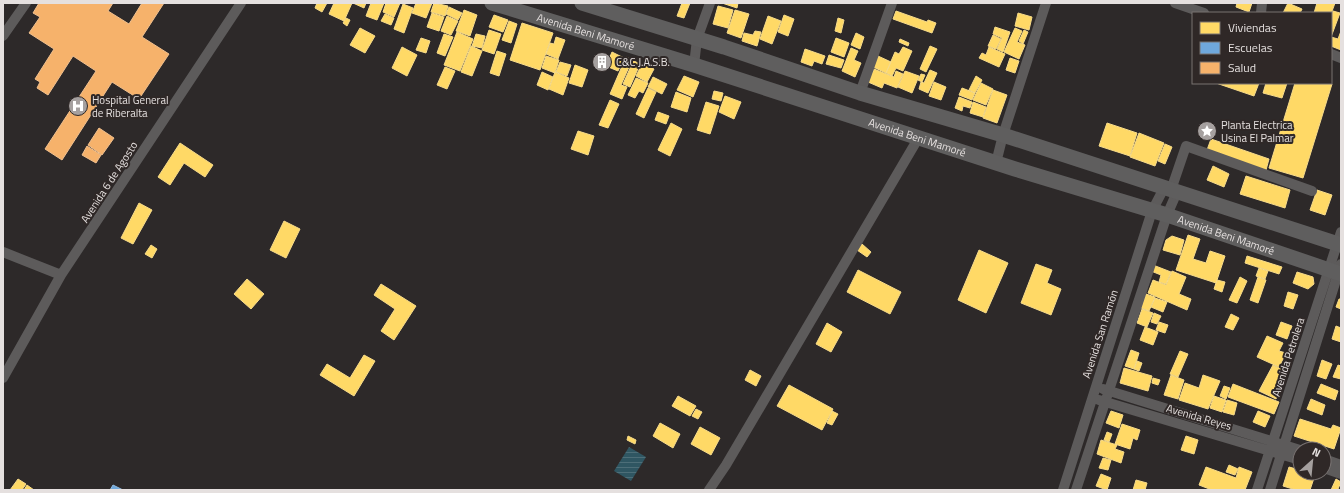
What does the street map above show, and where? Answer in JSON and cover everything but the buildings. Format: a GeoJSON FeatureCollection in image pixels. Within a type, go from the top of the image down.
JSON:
{"type":"FeatureCollection","features":[{"type":"Feature","properties":{"kind":"street"},"geometry":{"type":"LineString","coordinates":[[3,36],[26,3]]}},
{"type":"Feature","properties":{"kind":"street","name":"Avenida 6 de Agosto"},"geometry":{"type":"LineString","coordinates":[[3,378],[61,275],[241,3]]}},
{"type":"Feature","properties":{"kind":"street","name":"Avenida Beni Mamoré"},"geometry":{"type":"LineString","coordinates":[[492,3],[694,65],[996,163],[1337,270]]}},
{"type":"Feature","properties":{"kind":"street"},"geometry":{"type":"LineString","coordinates":[[582,3],[860,93],[1003,135],[1171,190],[1340,240]]}},
{"type":"Feature","properties":{"kind":"street"},"geometry":{"type":"LineString","coordinates":[[694,65],[697,39],[710,3]]}},
{"type":"Feature","properties":{"kind":"street"},"geometry":{"type":"LineString","coordinates":[[860,93],[892,3]]}},
{"type":"Feature","properties":{"kind":"street"},"geometry":{"type":"LineString","coordinates":[[996,163],[1003,135],[1046,3]]}},
{"type":"Feature","properties":{"kind":"street"},"geometry":{"type":"LineString","coordinates":[[1175,3],[1201,12]]}},
{"type":"Feature","properties":{"kind":"street"},"geometry":{"type":"LineString","coordinates":[[709,490],[726,465],[919,137]]}},
{"type":"Feature","properties":{"kind":"street"},"geometry":{"type":"LineString","coordinates":[[1076,490],[1167,216],[1171,190],[1186,146],[1312,191]]}},
{"type":"Feature","properties":{"kind":"street","name":"Avenida San Ramón"},"geometry":{"type":"LineString","coordinates":[[1063,490],[1152,211],[1171,190]]}},
{"type":"Feature","properties":{"kind":"street","name":"Avenida Petrolera"},"geometry":{"type":"LineString","coordinates":[[1270,490],[1337,270],[1340,240]]}},
{"type":"Feature","properties":{"kind":"street"},"geometry":{"type":"LineString","coordinates":[[3,252],[61,275]]}},
{"type":"Feature","properties":{"kind":"street","name":"Avenida Petrolera"},"geometry":{"type":"LineString","coordinates":[[1257,490],[1273,440],[1337,270]]}},
{"type":"Feature","properties":{"kind":"street","name":"Avenida Reyes"},"geometry":{"type":"LineString","coordinates":[[1096,386],[1273,440],[1292,455]]}},
{"type":"Feature","properties":{"kind":"street","name":"Avenida Reyes"},"geometry":{"type":"LineString","coordinates":[[1092,398],[1270,450],[1292,450]]}},
{"type":"Feature","properties":{"kind":"water"},"geometry":{"type":"Polygon","coordinates":[[[629,447],[646,457],[631,481],[614,471],[629,447]]]}},
{"type":"Feature","properties":{"kind":"place","name":"C&C J.A.S.B."},"geometry":{"type":"Point","coordinates":[602,62]}},
{"type":"Feature","properties":{"kind":"place","name":"Hospital General de Riberalta"},"geometry":{"type":"Point","coordinates":[78,106]}},
{"type":"Feature","properties":{"kind":"place","name":"Planta Electrica Usina El Palmar"},"geometry":{"type":"Point","coordinates":[1207,131]}}]}
